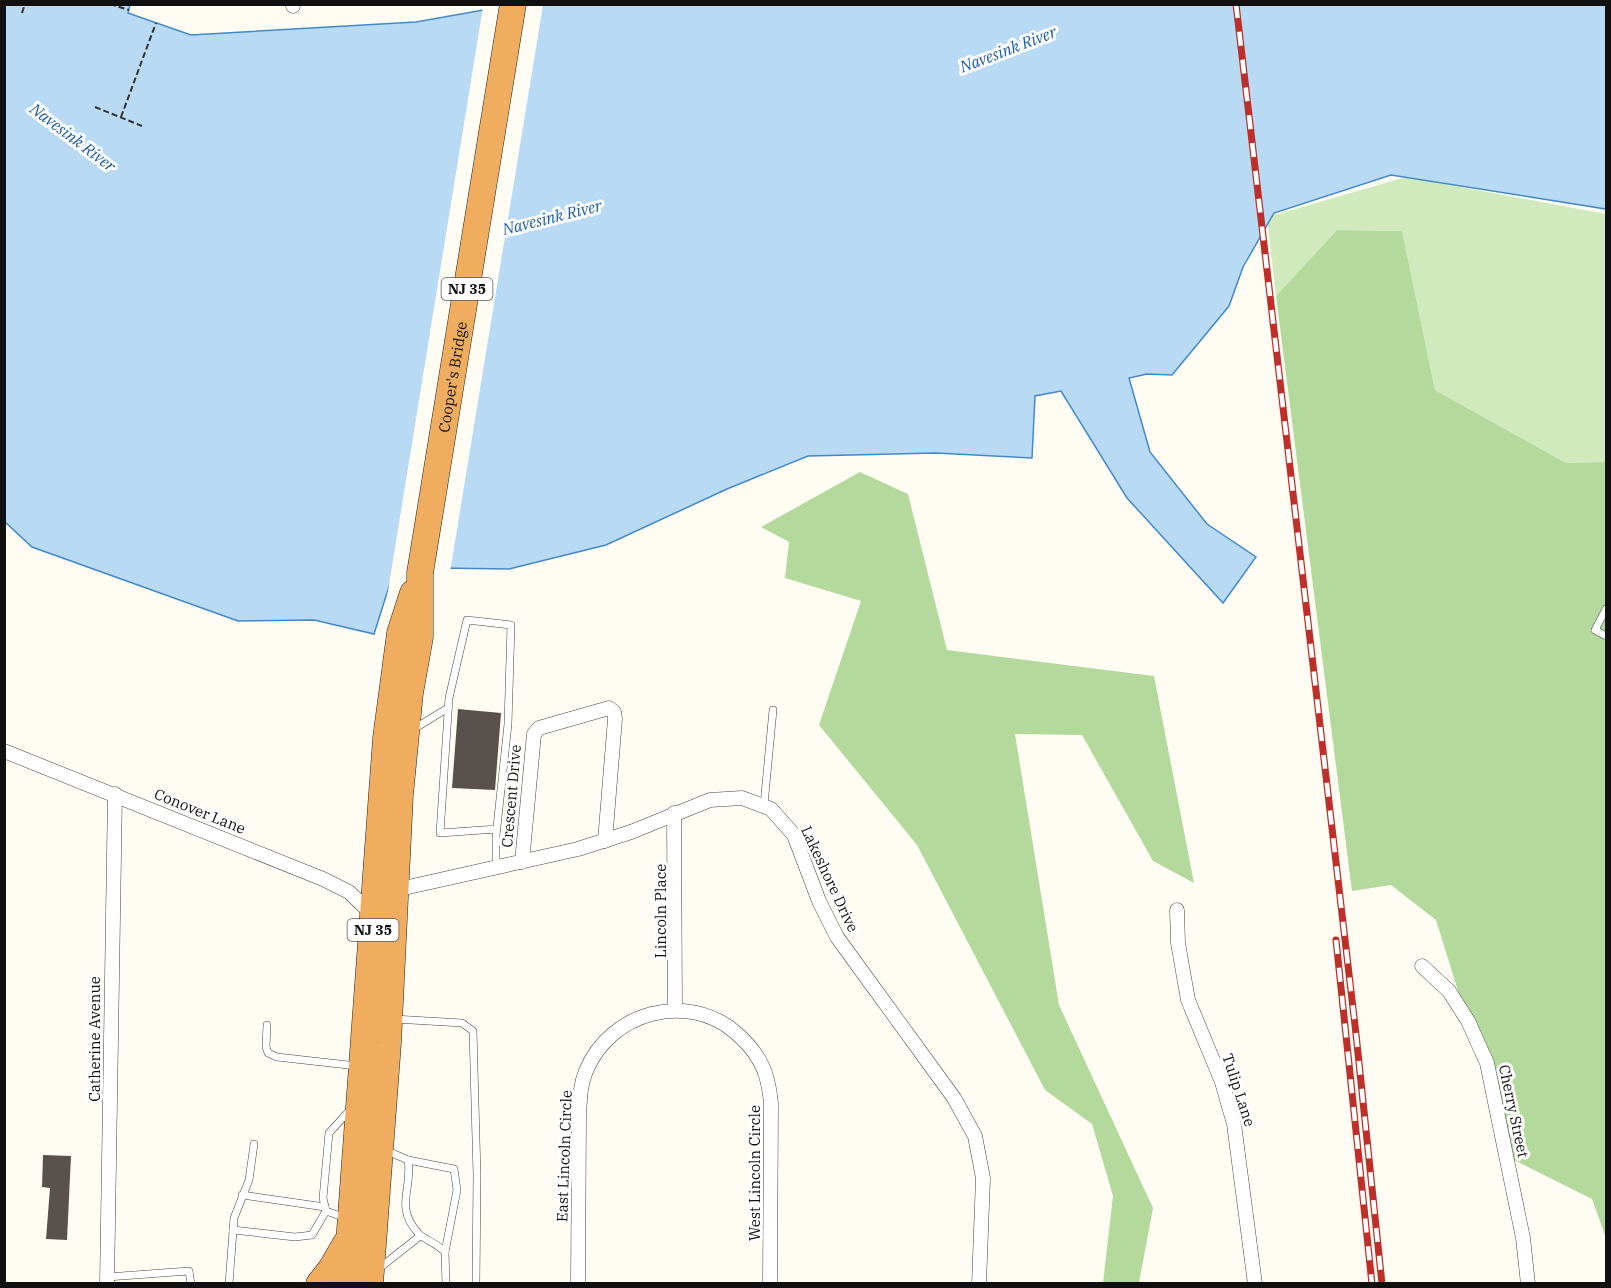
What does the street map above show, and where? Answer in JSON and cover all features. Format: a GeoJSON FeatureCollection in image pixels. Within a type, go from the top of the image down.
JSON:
{"type":"FeatureCollection","features":[{"type":"Feature","properties":{"kind":"highway","name":"Cooper's Bridge"},"geometry":{"type":"LineString","coordinates":[[420,573],[513,4]]}},
{"type":"Feature","properties":{"kind":"highway","name":"NJ 35"},"geometry":{"type":"LineString","coordinates":[[346,1284],[374,917],[380,806],[393,681],[400,633],[420,573]]}},
{"type":"Feature","properties":{"kind":"highway","name":"NJ 35"},"geometry":{"type":"LineString","coordinates":[[370,1279],[389,1019],[405,734],[420,637],[420,573]]}},
{"type":"Feature","properties":{"kind":"highway"},"geometry":{"type":"LineString","coordinates":[[319,1284],[331,1269],[350,1228]]}},
{"type":"Feature","properties":{"kind":"street","name":"Crescent Drive"},"geometry":{"type":"LineString","coordinates":[[522,862],[534,734],[539,728],[609,708],[614,712],[615,719],[605,841]]}},
{"type":"Feature","properties":{"kind":"street","name":"Conover Lane"},"geometry":{"type":"LineString","coordinates":[[4,751],[115,794],[349,892],[374,917]]}},
{"type":"Feature","properties":{"kind":"street","name":"Catherine Avenue"},"geometry":{"type":"LineString","coordinates":[[107,1280],[115,794]]}},
{"type":"Feature","properties":{"kind":"street","name":"Lakeshore Drive"},"geometry":{"type":"LineString","coordinates":[[395,890],[605,841],[710,800],[742,798],[764,805],[782,818],[794,835],[819,901],[837,936],[954,1098],[975,1136],[983,1178],[979,1284]]}},
{"type":"Feature","properties":{"kind":"street","name":"Lincoln Place"},"geometry":{"type":"LineString","coordinates":[[674,813],[675,1009]]}},
{"type":"Feature","properties":{"kind":"street","name":"Tulip Lane"},"geometry":{"type":"LineString","coordinates":[[1177,910],[1178,943],[1188,1000],[1222,1082],[1234,1124],[1255,1284]]}},
{"type":"Feature","properties":{"kind":"street","name":"Cherry Street"},"geometry":{"type":"LineString","coordinates":[[1422,966],[1449,991],[1468,1021],[1487,1063],[1523,1238],[1528,1284]]}},
{"type":"Feature","properties":{"kind":"street","name":"East Lincoln Circle"},"geometry":{"type":"LineString","coordinates":[[578,1284],[580,1092],[587,1069],[606,1040],[634,1020],[675,1009]]}},
{"type":"Feature","properties":{"kind":"street","name":"West Lincoln Circle"},"geometry":{"type":"LineString","coordinates":[[675,1009],[695,1011],[726,1024],[748,1043],[766,1074],[771,1103],[770,1284]]}},
{"type":"Feature","properties":{"kind":"lane"},"geometry":{"type":"LineString","coordinates":[[1606,609],[1595,630],[1606,636]]}},
{"type":"Feature","properties":{"kind":"lane"},"geometry":{"type":"LineString","coordinates":[[496,868],[497,829],[508,724],[511,625],[467,620],[448,708],[440,833],[497,829]]}},
{"type":"Feature","properties":{"kind":"lane"},"geometry":{"type":"LineString","coordinates":[[405,734],[448,708]]}},
{"type":"Feature","properties":{"kind":"lane"},"geometry":{"type":"LineString","coordinates":[[764,805],[773,710]]}},
{"type":"Feature","properties":{"kind":"lane"},"geometry":{"type":"LineString","coordinates":[[389,1019],[462,1023],[473,1031],[477,1175],[476,1284]]}},
{"type":"Feature","properties":{"kind":"lane"},"geometry":{"type":"LineString","coordinates":[[267,1025],[266,1047],[268,1053],[277,1057],[362,1066]]}},
{"type":"Feature","properties":{"kind":"lane"},"geometry":{"type":"LineString","coordinates":[[233,1230],[296,1237],[312,1235],[326,1209],[323,1198],[329,1133],[342,1116],[360,1101]]}},
{"type":"Feature","properties":{"kind":"lane"},"geometry":{"type":"LineString","coordinates":[[229,1284],[233,1230],[242,1195],[249,1180],[254,1144]]}},
{"type":"Feature","properties":{"kind":"lane"},"geometry":{"type":"LineString","coordinates":[[380,1148],[408,1160],[454,1169],[457,1190],[446,1252],[446,1284]]}},
{"type":"Feature","properties":{"kind":"lane"},"geometry":{"type":"LineString","coordinates":[[408,1160],[404,1209],[420,1236],[435,1242],[446,1252]]}},
{"type":"Feature","properties":{"kind":"lane"},"geometry":{"type":"LineString","coordinates":[[242,1195],[326,1209],[350,1228]]}},
{"type":"Feature","properties":{"kind":"lane"},"geometry":{"type":"LineString","coordinates":[[370,1279],[420,1236]]}},
{"type":"Feature","properties":{"kind":"lane"},"geometry":{"type":"LineString","coordinates":[[107,1280],[189,1271],[191,1284]]}},
{"type":"Feature","properties":{"kind":"path"},"geometry":{"type":"LineString","coordinates":[[22,13],[24,4]]}},
{"type":"Feature","properties":{"kind":"path"},"geometry":{"type":"LineString","coordinates":[[110,4],[129,10]]}},
{"type":"Feature","properties":{"kind":"path"},"geometry":{"type":"LineString","coordinates":[[121,117],[156,23]]}},
{"type":"Feature","properties":{"kind":"path"},"geometry":{"type":"LineString","coordinates":[[95,107],[142,126]]}},
{"type":"Feature","properties":{"kind":"green space"},"geometry":{"type":"Polygon","coordinates":[[[1406,177],[1606,214],[1606,462],[1566,463],[1435,390],[1402,231],[1337,230],[1276,296],[1267,217],[1406,177]]]}},
{"type":"Feature","properties":{"kind":"green space"},"geometry":{"type":"Polygon","coordinates":[[[1337,230],[1402,231],[1435,390],[1566,463],[1606,462],[1606,1238],[1592,1199],[1510,1158],[1436,920],[1391,885],[1352,891],[1276,296],[1337,230]]]}},
{"type":"Feature","properties":{"kind":"green space"},"geometry":{"type":"Polygon","coordinates":[[[860,472],[908,494],[947,650],[1154,676],[1194,883],[1153,861],[1082,735],[1015,734],[1059,1005],[1153,1208],[1139,1283],[1103,1283],[1113,1196],[1092,1124],[1045,1090],[917,845],[819,725],[861,601],[785,578],[789,542],[761,527],[860,472]]]}},
{"type":"Feature","properties":{"kind":"water","name":"Navesink River"},"geometry":{"type":"Polygon","coordinates":[[[517,4],[1606,5],[1606,209],[1391,175],[1274,213],[1243,267],[1229,306],[1172,375],[1147,374],[1129,378],[1150,452],[1207,524],[1256,557],[1223,603],[1127,498],[1061,391],[1035,396],[1032,458],[936,453],[808,456],[727,489],[606,545],[509,569],[438,568],[392,577],[374,634],[314,620],[238,621],[32,547],[5,522],[4,5],[130,5],[128,13],[191,35],[416,22],[517,4]]]}},
{"type":"Feature","properties":{"kind":"pier"},"geometry":{"type":"Polygon","coordinates":[[[500,4],[543,5],[450,572],[395,579],[387,597],[483,7],[500,4]]]}},
{"type":"Feature","properties":{"kind":"building"},"geometry":{"type":"Polygon","coordinates":[[[458,709],[501,713],[495,790],[452,788],[458,709]]]}},
{"type":"Feature","properties":{"kind":"building"},"geometry":{"type":"Polygon","coordinates":[[[43,1155],[71,1156],[67,1240],[46,1239],[50,1188],[42,1187],[43,1155]]]}},
{"type":"Feature","properties":{"kind":"railway"},"geometry":{"type":"LineString","coordinates":[[1236,4],[1356,1034],[1382,1284]]}},
{"type":"Feature","properties":{"kind":"railway"},"geometry":{"type":"LineString","coordinates":[[1336,940],[1372,1284]]}}]}
